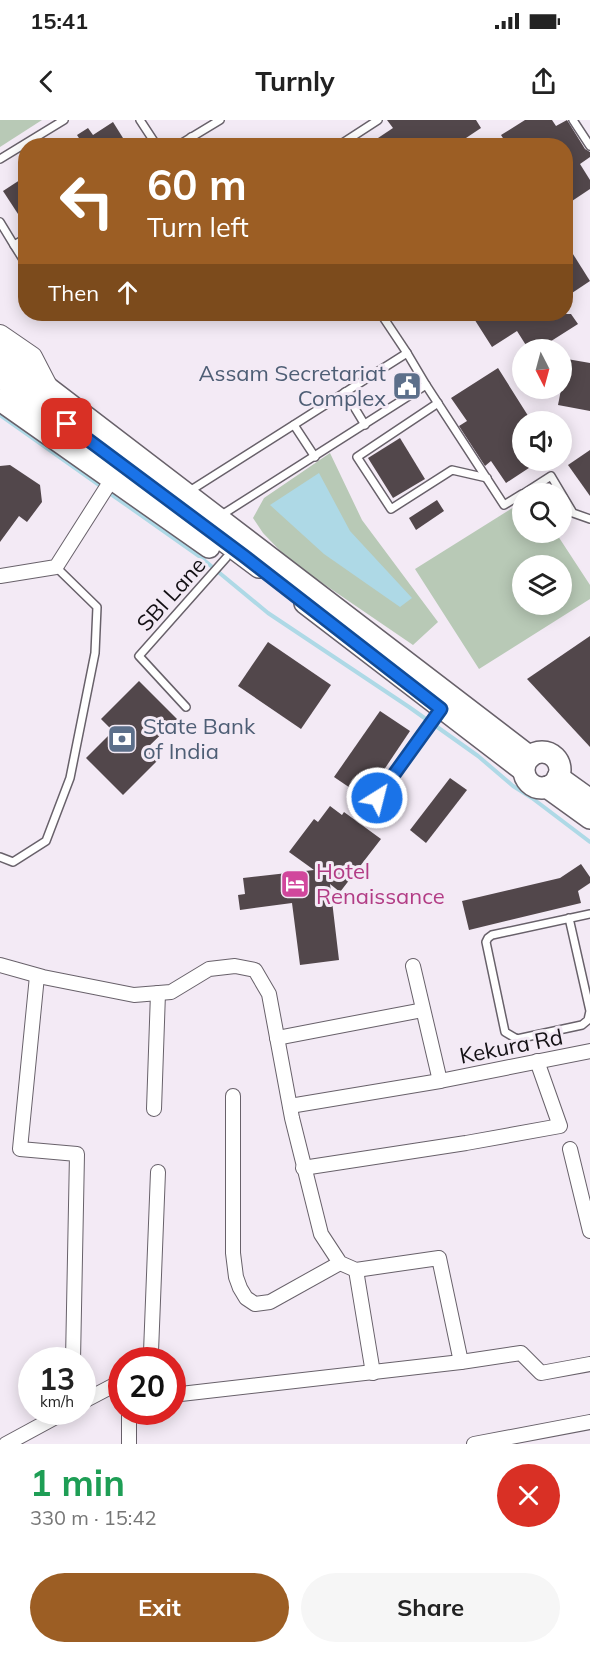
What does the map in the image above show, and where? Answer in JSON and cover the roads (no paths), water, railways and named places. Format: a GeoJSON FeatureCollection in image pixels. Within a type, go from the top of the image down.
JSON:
{"type":"FeatureCollection","features":[{"type":"Feature","properties":{"kind":"main road"},"geometry":{"type":"LineString","coordinates":[[0,334],[32,357],[48,388]]}},
{"type":"Feature","properties":{"kind":"main road"},"geometry":{"type":"LineString","coordinates":[[0,355],[48,388],[261,569],[439,713],[527,763]]}},
{"type":"Feature","properties":{"kind":"main road"},"geometry":{"type":"LineString","coordinates":[[0,377],[180,498],[218,517],[527,763]]}},
{"type":"Feature","properties":{"kind":"main road"},"geometry":{"type":"LineString","coordinates":[[0,400],[107,487],[223,562],[261,569]]}},
{"type":"Feature","properties":{"kind":"main road"},"geometry":{"type":"LineString","coordinates":[[538,752],[550,754],[560,769],[553,782],[538,788],[524,776],[527,763],[538,752]]}},
{"type":"Feature","properties":{"kind":"main road"},"geometry":{"type":"LineString","coordinates":[[553,782],[590,800]]}},
{"type":"Feature","properties":{"kind":"main road"},"geometry":{"type":"LineString","coordinates":[[553,782],[590,818]]}},
{"type":"Feature","properties":{"kind":"street"},"geometry":{"type":"LineString","coordinates":[[0,576],[56,567],[107,487]]}},
{"type":"Feature","properties":{"kind":"street"},"geometry":{"type":"LineString","coordinates":[[0,965],[37,976],[134,995],[171,993],[209,969],[235,966],[255,970],[268,994],[303,1168],[321,1234],[340,1263],[356,1270],[439,1258],[461,1362]]}},
{"type":"Feature","properties":{"kind":"street"},"geometry":{"type":"LineString","coordinates":[[413,966],[440,1081]]}},
{"type":"Feature","properties":{"kind":"street"},"geometry":{"type":"LineString","coordinates":[[37,976],[20,1149],[76,1154],[73,1347]]}},
{"type":"Feature","properties":{"kind":"street"},"geometry":{"type":"LineString","coordinates":[[154,1109],[158,993]]}},
{"type":"Feature","properties":{"kind":"street"},"geometry":{"type":"LineString","coordinates":[[277,1038],[423,1010]]}},
{"type":"Feature","properties":{"kind":"street","name":"Kekura Rd"},"geometry":{"type":"LineString","coordinates":[[290,1106],[440,1081],[590,1051]]}},
{"type":"Feature","properties":{"kind":"street"},"geometry":{"type":"LineString","coordinates":[[303,1168],[560,1126],[537,1061]]}},
{"type":"Feature","properties":{"kind":"street"},"geometry":{"type":"LineString","coordinates":[[233,1096],[233,1253],[236,1277],[246,1298],[255,1304],[270,1302],[340,1263]]}},
{"type":"Feature","properties":{"kind":"street"},"geometry":{"type":"LineString","coordinates":[[570,1149],[590,1231]]}},
{"type":"Feature","properties":{"kind":"street"},"geometry":{"type":"LineString","coordinates":[[151,1347],[158,1172]]}},
{"type":"Feature","properties":{"kind":"street"},"geometry":{"type":"LineString","coordinates":[[356,1270],[373,1373]]}},
{"type":"Feature","properties":{"kind":"street"},"geometry":{"type":"LineString","coordinates":[[186,1393],[373,1373],[521,1353],[541,1373],[590,1364]]}},
{"type":"Feature","properties":{"kind":"street"},"geometry":{"type":"LineString","coordinates":[[474,1444],[590,1422]]}},
{"type":"Feature","properties":{"kind":"street"},"geometry":{"type":"LineString","coordinates":[[6,1444],[41,1425]]}},
{"type":"Feature","properties":{"kind":"street"},"geometry":{"type":"LineString","coordinates":[[129,1425],[129,1444]]}},
{"type":"Feature","properties":{"kind":"lane"},"geometry":{"type":"LineString","coordinates":[[34,138],[64,120]]}},
{"type":"Feature","properties":{"kind":"lane"},"geometry":{"type":"LineString","coordinates":[[141,120],[152,138]]}},
{"type":"Feature","properties":{"kind":"lane"},"geometry":{"type":"LineString","coordinates":[[191,137],[220,120]]}},
{"type":"Feature","properties":{"kind":"lane"},"geometry":{"type":"LineString","coordinates":[[365,128],[367,120]]}},
{"type":"Feature","properties":{"kind":"lane"},"geometry":{"type":"LineString","coordinates":[[350,138],[378,120]]}},
{"type":"Feature","properties":{"kind":"lane"},"geometry":{"type":"LineString","coordinates":[[573,120],[590,146]]}},
{"type":"Feature","properties":{"kind":"lane"},"geometry":{"type":"LineString","coordinates":[[0,159],[18,148]]}},
{"type":"Feature","properties":{"kind":"lane"},"geometry":{"type":"LineString","coordinates":[[0,222],[18,252]]}},
{"type":"Feature","properties":{"kind":"lane"},"geometry":{"type":"LineString","coordinates":[[14,246],[18,243]]}},
{"type":"Feature","properties":{"kind":"lane"},"geometry":{"type":"LineString","coordinates":[[386,321],[504,505],[512,500]]}},
{"type":"Feature","properties":{"kind":"lane"},"geometry":{"type":"LineString","coordinates":[[180,498],[407,353]]}},
{"type":"Feature","properties":{"kind":"lane"},"geometry":{"type":"LineString","coordinates":[[218,517],[426,386]]}},
{"type":"Feature","properties":{"kind":"lane"},"geometry":{"type":"LineString","coordinates":[[345,392],[365,425]]}},
{"type":"Feature","properties":{"kind":"lane"},"geometry":{"type":"LineString","coordinates":[[438,403],[357,457],[391,509],[452,470],[487,478]]}},
{"type":"Feature","properties":{"kind":"lane"},"geometry":{"type":"LineString","coordinates":[[294,425],[315,457]]}},
{"type":"Feature","properties":{"kind":"lane"},"geometry":{"type":"LineString","coordinates":[[539,483],[550,476],[554,483]]}},
{"type":"Feature","properties":{"kind":"lane"},"geometry":{"type":"LineString","coordinates":[[572,511],[590,519]]}},
{"type":"Feature","properties":{"kind":"lane","name":"SBI Lane"},"geometry":{"type":"LineString","coordinates":[[186,707],[139,656],[223,562]]}},
{"type":"Feature","properties":{"kind":"lane"},"geometry":{"type":"LineString","coordinates":[[0,857],[13,862],[46,841],[70,778],[95,653],[97,607],[56,567]]}},
{"type":"Feature","properties":{"kind":"lane"},"geometry":{"type":"LineString","coordinates":[[377,798],[439,713]]}},
{"type":"Feature","properties":{"kind":"lane"},"geometry":{"type":"LineString","coordinates":[[569,918],[590,1011],[588,1020],[582,1025],[517,1039],[510,1036],[505,1032],[486,942],[488,938],[492,935],[569,918],[590,914]]}},
{"type":"Feature","properties":{"kind":"water"},"geometry":{"type":"Polygon","coordinates":[[[319,473],[350,531],[412,598],[400,607],[324,554],[270,505],[319,473]]]}},
{"type":"Feature","properties":{"kind":"waterway"},"geometry":{"type":"LineString","coordinates":[[0,415],[102,487]]}},
{"type":"Feature","properties":{"kind":"waterway"},"geometry":{"type":"LineString","coordinates":[[108,492],[199,556],[268,613],[478,756],[513,786],[590,842]]}},
{"type":"Feature","properties":{"kind":"place","name":"Assam Secretariat Complex"},"geometry":{"type":"Point","coordinates":[407,386]}},
{"type":"Feature","properties":{"kind":"place","name":"State Bank of India"},"geometry":{"type":"Point","coordinates":[122,739]}},
{"type":"Feature","properties":{"kind":"place","name":"Hotel Renaissance"},"geometry":{"type":"Point","coordinates":[295,884]}}]}
